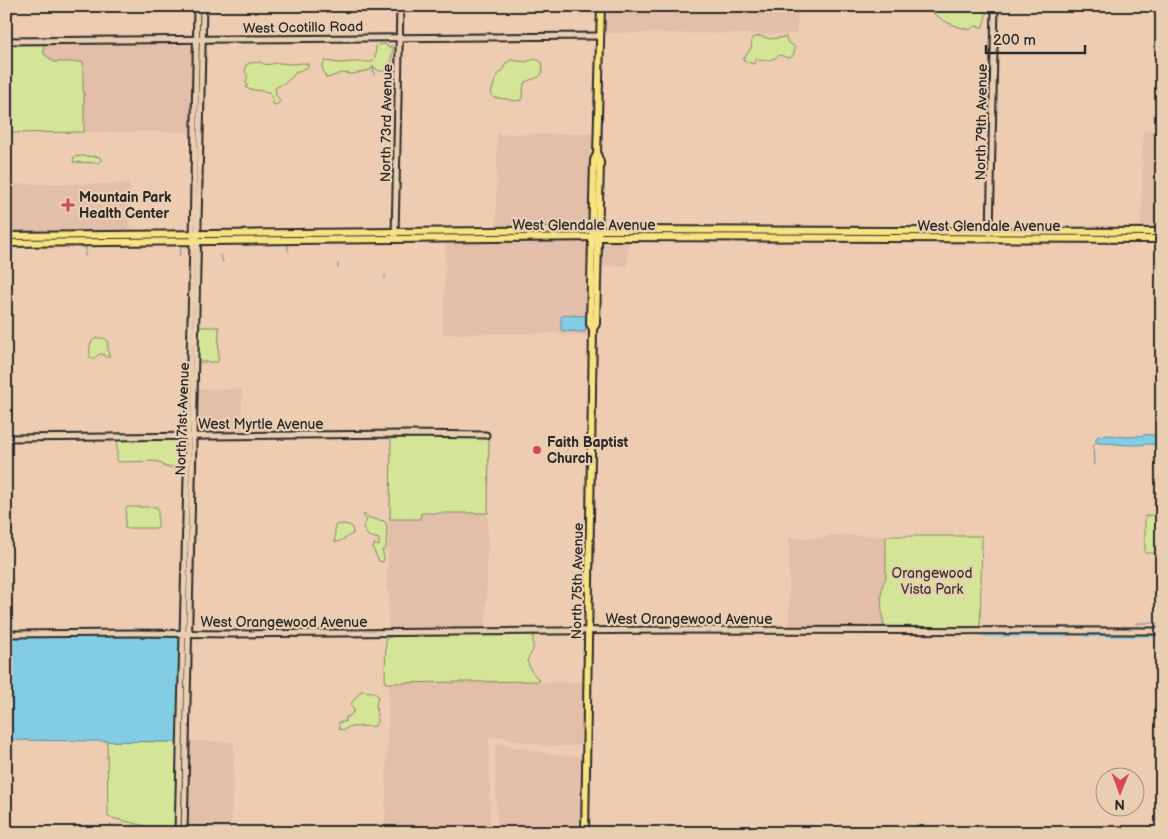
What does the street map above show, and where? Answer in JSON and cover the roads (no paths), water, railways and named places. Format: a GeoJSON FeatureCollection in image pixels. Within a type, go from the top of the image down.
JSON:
{"type":"FeatureCollection","features":[{"type":"Feature","properties":{"kind":"main road","name":"North 75th Avenue"},"geometry":{"type":"LineString","coordinates":[[585,833],[593,329],[590,324],[600,162],[597,154],[601,6]]}},
{"type":"Feature","properties":{"kind":"main road","name":"West Glendale Avenue"},"geometry":{"type":"LineString","coordinates":[[195,238],[396,232],[990,235],[1162,232]]}},
{"type":"Feature","properties":{"kind":"main road","name":"West Glendale Avenue"},"geometry":{"type":"LineString","coordinates":[[6,236],[40,239],[394,240],[595,234]]}},
{"type":"Feature","properties":{"kind":"main road","name":"West Glendale Avenue"},"geometry":{"type":"LineString","coordinates":[[990,235],[1162,239]]}},
{"type":"Feature","properties":{"kind":"main road","name":"West Glendale Avenue"},"geometry":{"type":"LineString","coordinates":[[6,243],[40,239]]}},
{"type":"Feature","properties":{"kind":"street","name":"North 71st Avenue"},"geometry":{"type":"LineString","coordinates":[[197,6],[199,39]]}},
{"type":"Feature","properties":{"kind":"street","name":"North 71st Avenue"},"geometry":{"type":"LineString","coordinates":[[178,833],[182,788],[199,39],[202,6]]}},
{"type":"Feature","properties":{"kind":"street","name":"North 73rd Avenue"},"geometry":{"type":"LineString","coordinates":[[394,240],[396,232],[400,6]]}},
{"type":"Feature","properties":{"kind":"street","name":"North 79th Avenue"},"geometry":{"type":"LineString","coordinates":[[990,235],[996,6]]}},
{"type":"Feature","properties":{"kind":"street","name":"West Ocotillo Road"},"geometry":{"type":"LineString","coordinates":[[6,40],[600,36]]}},
{"type":"Feature","properties":{"kind":"street","name":"West Myrtle Avenue"},"geometry":{"type":"LineString","coordinates":[[6,438],[486,435]]}},
{"type":"Feature","properties":{"kind":"street","name":"West Orangewood Avenue"},"geometry":{"type":"LineString","coordinates":[[6,634],[666,630],[1162,630]]}},
{"type":"Feature","properties":{"kind":"street","name":"North 71st Avenue"},"geometry":{"type":"LineString","coordinates":[[182,788],[184,833]]}},
{"type":"Feature","properties":{"kind":"water"},"geometry":{"type":"Polygon","coordinates":[[[564,315],[586,316],[585,332],[561,330],[561,317],[564,315]]]}},
{"type":"Feature","properties":{"kind":"water"},"geometry":{"type":"Polygon","coordinates":[[[1153,435],[1161,438],[1155,445],[1098,443],[1096,441],[1098,436],[1128,437],[1153,435]]]}},
{"type":"Feature","properties":{"kind":"water"},"geometry":{"type":"Polygon","coordinates":[[[177,635],[181,640],[178,742],[6,740],[6,637],[177,635]]]}},
{"type":"Feature","properties":{"kind":"waterway"},"geometry":{"type":"LineString","coordinates":[[373,66],[374,75]]}},
{"type":"Feature","properties":{"kind":"waterway"},"geometry":{"type":"LineString","coordinates":[[288,245],[288,251]]}},
{"type":"Feature","properties":{"kind":"waterway"},"geometry":{"type":"LineString","coordinates":[[85,256],[86,247]]}},
{"type":"Feature","properties":{"kind":"waterway"},"geometry":{"type":"LineString","coordinates":[[179,256],[181,248]]}},
{"type":"Feature","properties":{"kind":"waterway"},"geometry":{"type":"LineString","coordinates":[[220,255],[223,262]]}},
{"type":"Feature","properties":{"kind":"waterway"},"geometry":{"type":"LineString","coordinates":[[1094,465],[1093,447],[1096,442]]}},
{"type":"Feature","properties":{"kind":"waterway"},"geometry":{"type":"LineString","coordinates":[[1137,627],[1137,623],[1162,623]]}},
{"type":"Feature","properties":{"kind":"waterway"},"geometry":{"type":"LineString","coordinates":[[985,635],[1066,635]]}},
{"type":"Feature","properties":{"kind":"waterway"},"geometry":{"type":"LineString","coordinates":[[1086,635],[1162,635]]}},
{"type":"Feature","properties":{"kind":"waterway"},"geometry":{"type":"LineString","coordinates":[[234,830],[278,830]]}},
{"type":"Feature","properties":{"kind":"place","name":"Mountain Park Health Center"},"geometry":{"type":"Point","coordinates":[68,205]}},
{"type":"Feature","properties":{"kind":"place","name":"Faith Baptist Church"},"geometry":{"type":"Point","coordinates":[537,450]}},
{"type":"Feature","properties":{"kind":"park label","name":"Orangewood Vista Park"},"geometry":{"type":"Point","coordinates":[932,582]}}]}
